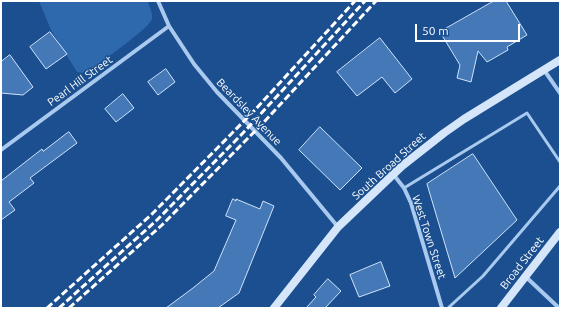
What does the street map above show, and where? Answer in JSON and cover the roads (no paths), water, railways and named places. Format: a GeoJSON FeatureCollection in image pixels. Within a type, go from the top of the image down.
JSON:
{"type":"FeatureCollection","features":[{"type":"Feature","properties":{"kind":"main road"},"geometry":{"type":"LineString","coordinates":[[544,70],[560,60]]}},
{"type":"Feature","properties":{"kind":"main road","name":"South Broad Street"},"geometry":{"type":"LineString","coordinates":[[274,308],[338,227],[393,174],[444,133],[544,70]]}},
{"type":"Feature","properties":{"kind":"main road","name":"Broad Street"},"geometry":{"type":"LineString","coordinates":[[501,308],[560,232]]}},
{"type":"Feature","properties":{"kind":"street","name":"Beardsley Avenue"},"geometry":{"type":"LineString","coordinates":[[158,1],[169,26],[194,64],[217,92],[281,158],[338,227]]}},
{"type":"Feature","properties":{"kind":"street","name":"Pearl Hill Street"},"geometry":{"type":"LineString","coordinates":[[1,150],[169,26]]}},
{"type":"Feature","properties":{"kind":"street"},"geometry":{"type":"LineString","coordinates":[[544,70],[560,93]]}},
{"type":"Feature","properties":{"kind":"street","name":"West Town Street"},"geometry":{"type":"LineString","coordinates":[[393,174],[404,188],[415,215],[442,308]]}},
{"type":"Feature","properties":{"kind":"street"},"geometry":{"type":"LineString","coordinates":[[525,276],[559,308]]}},
{"type":"Feature","properties":{"kind":"lane"},"geometry":{"type":"LineString","coordinates":[[404,188],[527,113],[560,162]]}},
{"type":"Feature","properties":{"kind":"lane"},"geometry":{"type":"LineString","coordinates":[[448,308],[483,276],[560,187]]}},
{"type":"Feature","properties":{"kind":"railway"},"geometry":{"type":"LineString","coordinates":[[47,308],[152,214],[253,112],[355,1]]}},
{"type":"Feature","properties":{"kind":"railway"},"geometry":{"type":"LineString","coordinates":[[59,308],[157,220],[243,133],[365,1]]}},
{"type":"Feature","properties":{"kind":"railway"},"geometry":{"type":"LineString","coordinates":[[69,308],[162,225],[264,122],[376,1]]}}]}
